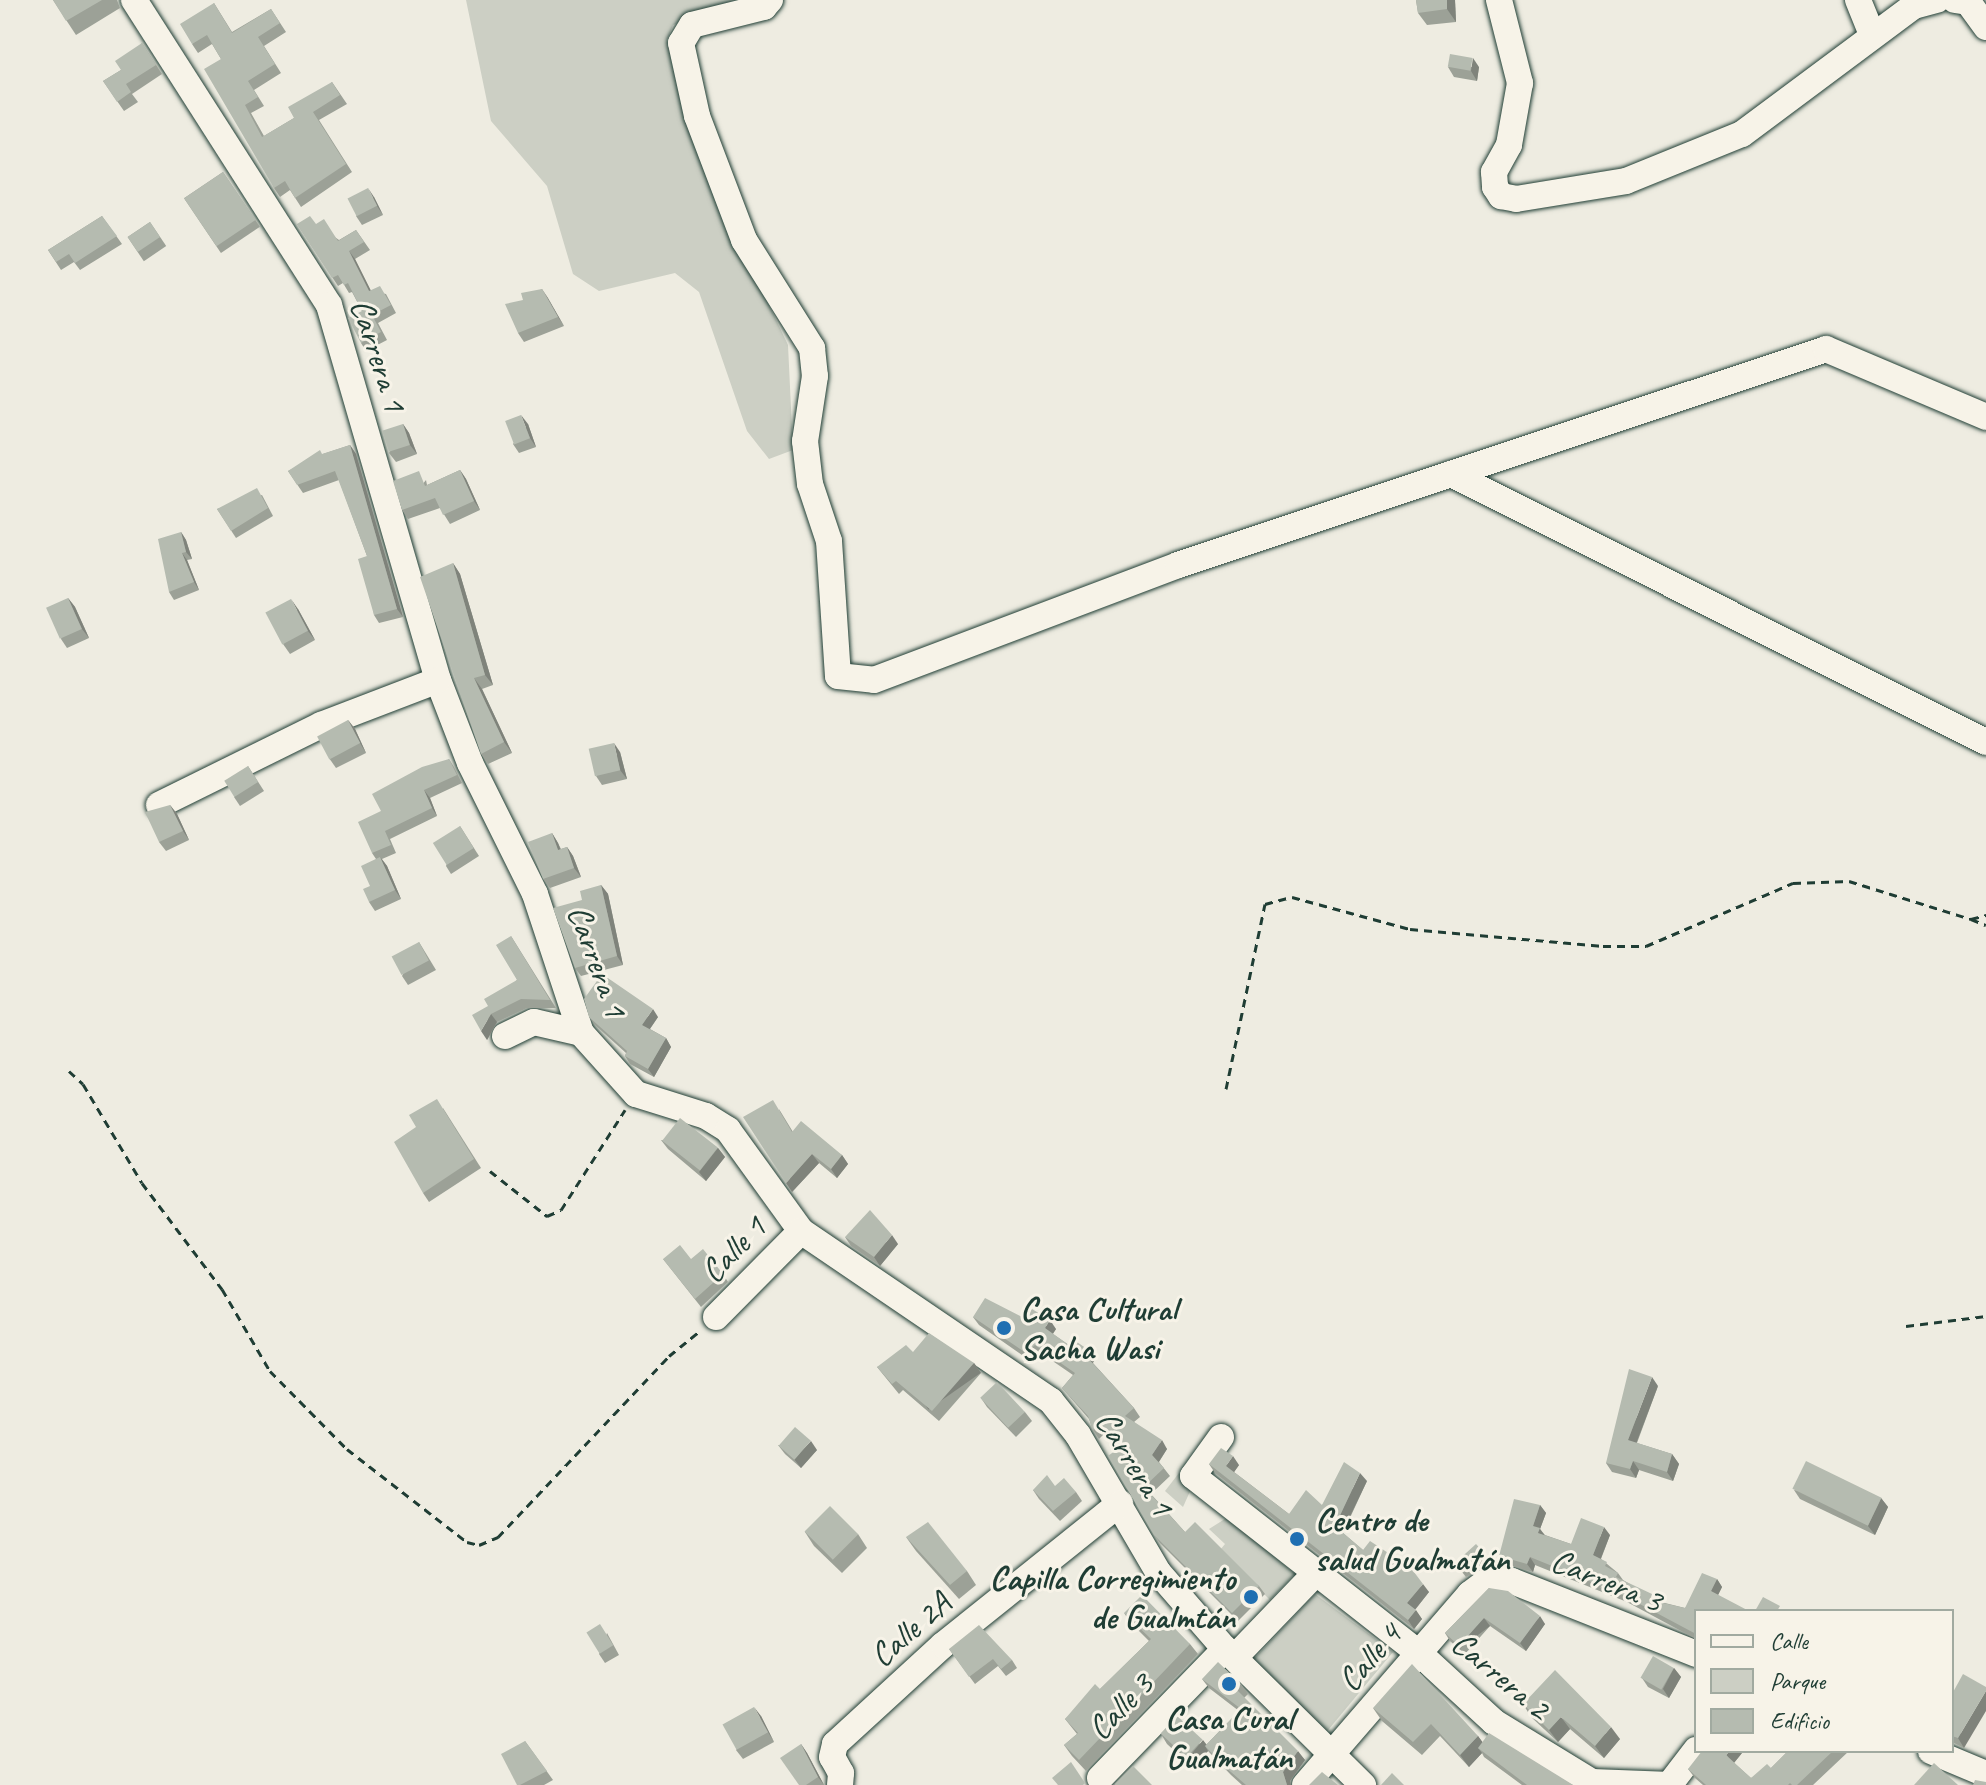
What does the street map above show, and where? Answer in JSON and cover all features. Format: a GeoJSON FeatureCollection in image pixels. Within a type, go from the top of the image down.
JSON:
{"type":"FeatureCollection","features":[{"type":"Feature","properties":{"kind":"street","name":"Carrera 1"},"geometry":{"type":"LineString","coordinates":[[134,0],[329,305],[438,680],[470,763],[535,894],[581,1033],[636,1094],[706,1116],[728,1130],[801,1231],[1051,1401],[1120,1503],[1158,1572],[1230,1653],[1363,1785]]}},
{"type":"Feature","properties":{"kind":"street"},"geometry":{"type":"LineString","coordinates":[[770,0],[764,7],[692,25],[681,43],[697,116],[744,240],[812,348],[815,376],[805,441],[810,484],[829,541],[838,676],[874,680],[1178,565],[1826,349],[1986,417]]}},
{"type":"Feature","properties":{"kind":"street"},"geometry":{"type":"LineString","coordinates":[[1499,0],[1520,83],[1509,145],[1494,172],[1495,187],[1501,196],[1516,199],[1626,181],[1742,134],[1914,6],[1937,0]]}},
{"type":"Feature","properties":{"kind":"street"},"geometry":{"type":"LineString","coordinates":[[1858,0],[1872,35]]}},
{"type":"Feature","properties":{"kind":"street"},"geometry":{"type":"LineString","coordinates":[[1955,0],[1968,2],[1986,27]]}},
{"type":"Feature","properties":{"kind":"street"},"geometry":{"type":"LineString","coordinates":[[1451,474],[1986,742]]}},
{"type":"Feature","properties":{"kind":"street"},"geometry":{"type":"LineString","coordinates":[[159,805],[321,725],[438,680]]}},
{"type":"Feature","properties":{"kind":"street"},"geometry":{"type":"LineString","coordinates":[[505,1036],[534,1022],[581,1033]]}},
{"type":"Feature","properties":{"kind":"street","name":"Calle 1"},"geometry":{"type":"LineString","coordinates":[[716,1317],[801,1231]]}},
{"type":"Feature","properties":{"kind":"street","name":"Carrera 2"},"geometry":{"type":"LineString","coordinates":[[1221,1437],[1193,1476],[1420,1654],[1494,1722],[1592,1782],[1670,1784]]}},
{"type":"Feature","properties":{"kind":"street","name":"Calle 2A"},"geometry":{"type":"LineString","coordinates":[[840,1785],[841,1773],[832,1757],[835,1744],[943,1645],[1120,1503]]}},
{"type":"Feature","properties":{"kind":"street","name":"Calle 3"},"geometry":{"type":"LineString","coordinates":[[1100,1778],[1315,1574]]}},
{"type":"Feature","properties":{"kind":"street","name":"Calle 4"},"geometry":{"type":"LineString","coordinates":[[1305,1785],[1490,1579]]}},
{"type":"Feature","properties":{"kind":"street","name":"Carrera 3"},"geometry":{"type":"LineString","coordinates":[[1490,1579],[1512,1581],[1694,1653]]}},
{"type":"Feature","properties":{"kind":"street"},"geometry":{"type":"LineString","coordinates":[[1670,1784],[1694,1753]]}},
{"type":"Feature","properties":{"kind":"street"},"geometry":{"type":"LineString","coordinates":[[1936,1753],[1986,1774]]}},
{"type":"Feature","properties":{"kind":"path"},"geometry":{"type":"LineString","coordinates":[[1226,1089],[1265,904],[1292,897],[1410,929],[1603,946],[1646,946],[1793,883],[1849,881],[1986,925]]}},
{"type":"Feature","properties":{"kind":"path"},"geometry":{"type":"LineString","coordinates":[[1971,919],[1986,915]]}},
{"type":"Feature","properties":{"kind":"path"},"geometry":{"type":"LineString","coordinates":[[69,1071],[83,1084],[142,1183],[222,1289],[270,1371],[347,1449],[467,1542],[479,1545],[498,1537],[669,1356],[716,1317]]}},
{"type":"Feature","properties":{"kind":"path"},"geometry":{"type":"LineString","coordinates":[[490,1171],[547,1216],[561,1210],[636,1094]]}},
{"type":"Feature","properties":{"kind":"path"},"geometry":{"type":"LineString","coordinates":[[1906,1326],[1986,1316]]}},
{"type":"Feature","properties":{"kind":"green space"},"geometry":{"type":"Polygon","coordinates":[[[466,0],[745,0],[673,25],[667,40],[726,215],[788,345],[793,450],[769,459],[747,431],[699,292],[675,273],[599,291],[573,274],[547,186],[491,121],[466,0]]]}},
{"type":"Feature","properties":{"kind":"green space"},"geometry":{"type":"Polygon","coordinates":[[[1179,1473],[1192,1487],[1183,1507],[1165,1491],[1179,1473]]]}},
{"type":"Feature","properties":{"kind":"green space"},"geometry":{"type":"Polygon","coordinates":[[[1228,1517],[1295,1574],[1270,1600],[1220,1550],[1225,1544],[1209,1529],[1228,1517]]]}},
{"type":"Feature","properties":{"kind":"green space"},"geometry":{"type":"Polygon","coordinates":[[[1315,1594],[1393,1652],[1324,1735],[1251,1662],[1315,1594]]]}},
{"type":"Feature","properties":{"kind":"building"},"geometry":{"type":"Polygon","coordinates":[[[53,0],[102,0],[66,21],[53,0]]]}},
{"type":"Feature","properties":{"kind":"building"},"geometry":{"type":"Polygon","coordinates":[[[1416,0],[1447,0],[1447,9],[1418,13],[1416,0]]]}},
{"type":"Feature","properties":{"kind":"building"},"geometry":{"type":"Polygon","coordinates":[[[214,3],[232,33],[271,9],[280,23],[258,37],[275,64],[248,81],[258,97],[245,105],[262,137],[294,118],[288,107],[332,82],[340,95],[313,112],[346,164],[295,198],[285,181],[274,188],[204,69],[221,59],[207,35],[192,44],[180,24],[214,3]]]}},
{"type":"Feature","properties":{"kind":"building"},"geometry":{"type":"Polygon","coordinates":[[[142,43],[156,65],[126,84],[131,92],[117,102],[103,81],[121,70],[115,61],[142,43]]]}},
{"type":"Feature","properties":{"kind":"building"},"geometry":{"type":"Polygon","coordinates":[[[1450,54],[1473,58],[1470,71],[1448,67],[1450,54]]]}},
{"type":"Feature","properties":{"kind":"building"},"geometry":{"type":"Polygon","coordinates":[[[223,172],[255,220],[216,246],[184,198],[223,172]]]}},
{"type":"Feature","properties":{"kind":"building"},"geometry":{"type":"Polygon","coordinates":[[[368,188],[377,206],[357,216],[348,198],[368,188]]]}},
{"type":"Feature","properties":{"kind":"building"},"geometry":{"type":"Polygon","coordinates":[[[102,216],[117,236],[75,263],[69,254],[56,262],[48,250],[102,216]]]}},
{"type":"Feature","properties":{"kind":"building"},"geometry":{"type":"Polygon","coordinates":[[[310,216],[316,224],[324,219],[338,241],[356,230],[364,242],[349,251],[369,291],[380,286],[391,305],[372,315],[381,332],[361,343],[348,318],[362,311],[348,283],[344,285],[338,275],[332,278],[297,224],[310,216]]]}},
{"type":"Feature","properties":{"kind":"building"},"geometry":{"type":"Polygon","coordinates":[[[150,222],[160,237],[138,252],[128,237],[150,222]]]}},
{"type":"Feature","properties":{"kind":"building"},"geometry":{"type":"Polygon","coordinates":[[[542,289],[558,317],[518,333],[505,304],[523,300],[521,293],[542,289]]]}},
{"type":"Feature","properties":{"kind":"building"},"geometry":{"type":"Polygon","coordinates":[[[521,415],[530,438],[514,444],[505,421],[521,415]]]}},
{"type":"Feature","properties":{"kind":"building"},"geometry":{"type":"Polygon","coordinates":[[[403,424],[410,445],[389,452],[382,431],[403,424]]]}},
{"type":"Feature","properties":{"kind":"building"},"geometry":{"type":"Polygon","coordinates":[[[350,445],[397,609],[374,615],[358,559],[367,556],[335,471],[297,485],[288,471],[320,450],[322,454],[350,445]]]}},
{"type":"Feature","properties":{"kind":"building"},"geometry":{"type":"Polygon","coordinates":[[[460,470],[474,501],[443,515],[435,498],[402,510],[393,481],[419,471],[425,486],[460,470]]]}},
{"type":"Feature","properties":{"kind":"building"},"geometry":{"type":"Polygon","coordinates":[[[257,488],[268,508],[231,531],[217,509],[257,488]]]}},
{"type":"Feature","properties":{"kind":"building"},"geometry":{"type":"Polygon","coordinates":[[[181,532],[186,552],[182,553],[194,582],[169,592],[158,539],[181,532]]]}},
{"type":"Feature","properties":{"kind":"building"},"geometry":{"type":"Polygon","coordinates":[[[453,563],[485,675],[474,678],[504,742],[481,754],[420,577],[453,563]]]}},
{"type":"Feature","properties":{"kind":"building"},"geometry":{"type":"Polygon","coordinates":[[[68,598],[82,629],[60,639],[46,608],[68,598]]]}},
{"type":"Feature","properties":{"kind":"building"},"geometry":{"type":"Polygon","coordinates":[[[291,599],[308,631],[282,644],[265,613],[291,599]]]}},
{"type":"Feature","properties":{"kind":"building"},"geometry":{"type":"Polygon","coordinates":[[[348,720],[360,743],[329,759],[317,736],[348,720]]]}},
{"type":"Feature","properties":{"kind":"building"},"geometry":{"type":"Polygon","coordinates":[[[614,743],[620,770],[595,776],[589,749],[614,743]]]}},
{"type":"Feature","properties":{"kind":"building"},"geometry":{"type":"Polygon","coordinates":[[[449,759],[457,775],[424,790],[432,808],[385,831],[391,845],[372,853],[358,822],[381,811],[372,794],[422,767],[449,759]]]}},
{"type":"Feature","properties":{"kind":"building"},"geometry":{"type":"Polygon","coordinates":[[[248,766],[258,782],[234,797],[224,781],[248,766]]]}},
{"type":"Feature","properties":{"kind":"building"},"geometry":{"type":"Polygon","coordinates":[[[170,805],[183,831],[159,842],[145,812],[170,805]]]}},
{"type":"Feature","properties":{"kind":"building"},"geometry":{"type":"Polygon","coordinates":[[[460,826],[474,848],[447,865],[433,843],[460,826]]]}},
{"type":"Feature","properties":{"kind":"building"},"geometry":{"type":"Polygon","coordinates":[[[552,833],[558,850],[567,847],[574,868],[543,879],[528,842],[552,833]]]}},
{"type":"Feature","properties":{"kind":"building"},"geometry":{"type":"Polygon","coordinates":[[[380,857],[395,890],[369,902],[363,889],[370,886],[361,866],[380,857]]]}},
{"type":"Feature","properties":{"kind":"building"},"geometry":{"type":"Polygon","coordinates":[[[601,885],[617,956],[575,968],[553,908],[582,900],[580,891],[601,885]]]}},
{"type":"Feature","properties":{"kind":"building"},"geometry":{"type":"Polygon","coordinates":[[[511,936],[550,1000],[521,999],[491,1014],[481,1031],[472,1015],[488,1006],[484,999],[517,980],[496,945],[511,936]]]}},
{"type":"Feature","properties":{"kind":"building"},"geometry":{"type":"Polygon","coordinates":[[[419,942],[429,961],[401,975],[392,957],[419,942]]]}},
{"type":"Feature","properties":{"kind":"building"},"geometry":{"type":"Polygon","coordinates":[[[602,974],[653,1009],[642,1025],[666,1038],[648,1069],[625,1056],[627,1051],[589,1017],[584,999],[602,974]]]}},
{"type":"Feature","properties":{"kind":"building"},"geometry":{"type":"Polygon","coordinates":[[[437,1099],[474,1159],[423,1193],[394,1142],[416,1127],[409,1115],[437,1099]]]}},
{"type":"Feature","properties":{"kind":"building"},"geometry":{"type":"Polygon","coordinates":[[[773,1100],[792,1132],[801,1121],[842,1155],[831,1169],[812,1154],[786,1183],[743,1117],[773,1100]]]}},
{"type":"Feature","properties":{"kind":"building"},"geometry":{"type":"Polygon","coordinates":[[[680,1118],[718,1148],[700,1170],[662,1141],[680,1118]]]}},
{"type":"Feature","properties":{"kind":"building"},"geometry":{"type":"Polygon","coordinates":[[[870,1210],[892,1235],[874,1257],[845,1237],[870,1210]]]}},
{"type":"Feature","properties":{"kind":"building"},"geometry":{"type":"Polygon","coordinates":[[[680,1245],[691,1259],[703,1249],[723,1274],[695,1299],[663,1259],[680,1245]]]}},
{"type":"Feature","properties":{"kind":"building"},"geometry":{"type":"Polygon","coordinates":[[[985,1298],[1026,1319],[1032,1309],[1050,1320],[1045,1328],[1073,1348],[1077,1342],[1090,1351],[1086,1356],[1134,1408],[1125,1416],[1162,1440],[1152,1455],[1164,1468],[1144,1487],[1185,1532],[1195,1522],[1259,1586],[1232,1613],[1154,1535],[1108,1456],[1120,1447],[1101,1423],[1093,1430],[1088,1416],[1062,1388],[1075,1373],[1035,1345],[1026,1353],[973,1317],[985,1298]]]}},
{"type":"Feature","properties":{"kind":"building"},"geometry":{"type":"Polygon","coordinates":[[[929,1333],[974,1363],[932,1411],[896,1381],[892,1384],[877,1367],[906,1345],[913,1352],[929,1333]]]}},
{"type":"Feature","properties":{"kind":"building"},"geometry":{"type":"Polygon","coordinates":[[[1629,1369],[1652,1377],[1628,1440],[1672,1454],[1667,1472],[1633,1461],[1630,1469],[1606,1463],[1629,1369]]]}},
{"type":"Feature","properties":{"kind":"building"},"geometry":{"type":"Polygon","coordinates":[[[997,1382],[1025,1412],[1008,1428],[980,1398],[997,1382]]]}},
{"type":"Feature","properties":{"kind":"building"},"geometry":{"type":"Polygon","coordinates":[[[795,1427],[811,1441],[794,1460],[779,1446],[795,1427]]]}},
{"type":"Feature","properties":{"kind":"building"},"geometry":{"type":"Polygon","coordinates":[[[1221,1448],[1233,1456],[1226,1466],[1289,1514],[1306,1490],[1322,1505],[1344,1462],[1360,1473],[1335,1526],[1363,1550],[1370,1541],[1411,1568],[1423,1584],[1407,1603],[1416,1610],[1408,1620],[1209,1464],[1221,1448]]]}},
{"type":"Feature","properties":{"kind":"building"},"geometry":{"type":"Polygon","coordinates":[[[1806,1461],[1881,1498],[1868,1526],[1792,1489],[1806,1461]]]}},
{"type":"Feature","properties":{"kind":"building"},"geometry":{"type":"Polygon","coordinates":[[[1047,1475],[1055,1486],[1064,1478],[1076,1492],[1053,1511],[1033,1490],[1047,1475]]]}},
{"type":"Feature","properties":{"kind":"building"},"geometry":{"type":"Polygon","coordinates":[[[1514,1499],[1540,1505],[1533,1526],[1540,1528],[1538,1533],[1571,1544],[1581,1518],[1604,1527],[1593,1555],[1607,1562],[1605,1566],[1618,1573],[1616,1577],[1652,1594],[1650,1600],[1685,1608],[1702,1573],[1717,1579],[1711,1591],[1745,1609],[1694,1609],[1694,1633],[1621,1594],[1530,1557],[1527,1564],[1499,1556],[1514,1499]]]}},
{"type":"Feature","properties":{"kind":"building"},"geometry":{"type":"Polygon","coordinates":[[[830,1506],[858,1534],[833,1560],[805,1531],[830,1506]]]}},
{"type":"Feature","properties":{"kind":"building"},"geometry":{"type":"Polygon","coordinates":[[[928,1522],[967,1571],[950,1585],[906,1537],[928,1522]]]}},
{"type":"Feature","properties":{"kind":"building"},"geometry":{"type":"Polygon","coordinates":[[[1476,1544],[1485,1554],[1460,1568],[1455,1563],[1476,1544]]]}},
{"type":"Feature","properties":{"kind":"building"},"geometry":{"type":"Polygon","coordinates":[[[1489,1588],[1508,1591],[1540,1616],[1520,1643],[1484,1618],[1459,1646],[1445,1633],[1489,1588]]]}},
{"type":"Feature","properties":{"kind":"building"},"geometry":{"type":"Polygon","coordinates":[[[1142,1595],[1190,1644],[1079,1760],[1064,1745],[1078,1733],[1065,1719],[1095,1684],[1100,1689],[1151,1639],[1124,1613],[1142,1595]]]}},
{"type":"Feature","properties":{"kind":"building"},"geometry":{"type":"Polygon","coordinates":[[[1763,1597],[1780,1606],[1778,1609],[1756,1609],[1763,1597]]]}},
{"type":"Feature","properties":{"kind":"building"},"geometry":{"type":"Polygon","coordinates":[[[600,1624],[613,1645],[600,1654],[586,1632],[600,1624]]]}},
{"type":"Feature","properties":{"kind":"building"},"geometry":{"type":"Polygon","coordinates":[[[979,1625],[1012,1660],[1001,1669],[993,1659],[969,1677],[949,1649],[979,1625]]]}},
{"type":"Feature","properties":{"kind":"building"},"geometry":{"type":"Polygon","coordinates":[[[1653,1656],[1674,1668],[1661,1690],[1640,1678],[1653,1656]]]}},
{"type":"Feature","properties":{"kind":"building"},"geometry":{"type":"Polygon","coordinates":[[[1218,1662],[1241,1684],[1236,1689],[1298,1751],[1283,1772],[1287,1785],[1246,1785],[1205,1746],[1241,1709],[1202,1679],[1218,1662]]]}},
{"type":"Feature","properties":{"kind":"building"},"geometry":{"type":"Polygon","coordinates":[[[1412,1664],[1478,1736],[1460,1755],[1431,1724],[1413,1742],[1373,1708],[1412,1664]]]}},
{"type":"Feature","properties":{"kind":"building"},"geometry":{"type":"Polygon","coordinates":[[[1555,1670],[1611,1727],[1595,1746],[1561,1717],[1549,1730],[1523,1704],[1555,1670]]]}},
{"type":"Feature","properties":{"kind":"building"},"geometry":{"type":"Polygon","coordinates":[[[1963,1674],[1986,1687],[1958,1738],[1954,1737],[1954,1690],[1963,1674]]]}},
{"type":"Feature","properties":{"kind":"building"},"geometry":{"type":"Polygon","coordinates":[[[754,1707],[768,1732],[737,1750],[723,1724],[754,1707]]]}},
{"type":"Feature","properties":{"kind":"building"},"geometry":{"type":"Polygon","coordinates":[[[1177,1716],[1203,1740],[1186,1757],[1161,1734],[1177,1716]]]}},
{"type":"Feature","properties":{"kind":"building"},"geometry":{"type":"Polygon","coordinates":[[[1489,1733],[1573,1785],[1527,1785],[1478,1748],[1489,1733]]]}},
{"type":"Feature","properties":{"kind":"building"},"geometry":{"type":"Polygon","coordinates":[[[525,1741],[547,1771],[517,1785],[501,1754],[525,1741]]]}},
{"type":"Feature","properties":{"kind":"building"},"geometry":{"type":"Polygon","coordinates":[[[801,1744],[818,1777],[806,1785],[799,1785],[780,1758],[801,1744]]]}},
{"type":"Feature","properties":{"kind":"building"},"geometry":{"type":"Polygon","coordinates":[[[1700,1753],[1728,1753],[1726,1755],[1751,1778],[1767,1764],[1771,1768],[1786,1753],[1831,1753],[1797,1785],[1706,1785],[1688,1769],[1700,1753]]]}},
{"type":"Feature","properties":{"kind":"building"},"geometry":{"type":"Polygon","coordinates":[[[1071,1762],[1085,1783],[1058,1785],[1052,1778],[1071,1762]]]}},
{"type":"Feature","properties":{"kind":"building"},"geometry":{"type":"Polygon","coordinates":[[[1934,1763],[1958,1785],[1914,1785],[1934,1763]]]}},
{"type":"Feature","properties":{"kind":"building"},"geometry":{"type":"Polygon","coordinates":[[[1133,1766],[1152,1785],[1115,1784],[1133,1766]]]}},
{"type":"Feature","properties":{"kind":"building"},"geometry":{"type":"Polygon","coordinates":[[[1322,1772],[1338,1785],[1309,1785],[1322,1772]]]}},
{"type":"Feature","properties":{"kind":"building"},"geometry":{"type":"Polygon","coordinates":[[[1392,1773],[1404,1785],[1381,1785],[1392,1773]]]}},
{"type":"Feature","properties":{"kind":"building"},"geometry":{"type":"Polygon","coordinates":[[[1975,1780],[1986,1782],[1986,1785],[1973,1785],[1975,1780]]]}},
{"type":"Feature","properties":{"kind":"place","name":"Casa Cultural Sacha Wasi"},"geometry":{"type":"Point","coordinates":[1004,1328]}},
{"type":"Feature","properties":{"kind":"place","name":"Centro de salud Gualmatán"},"geometry":{"type":"Point","coordinates":[1297,1539]}},
{"type":"Feature","properties":{"kind":"place","name":"Capilla Corregimiento de Gualmtán"},"geometry":{"type":"Point","coordinates":[1251,1597]}},
{"type":"Feature","properties":{"kind":"place","name":"Casa Cural Gualmatán"},"geometry":{"type":"Point","coordinates":[1229,1684]}}]}
